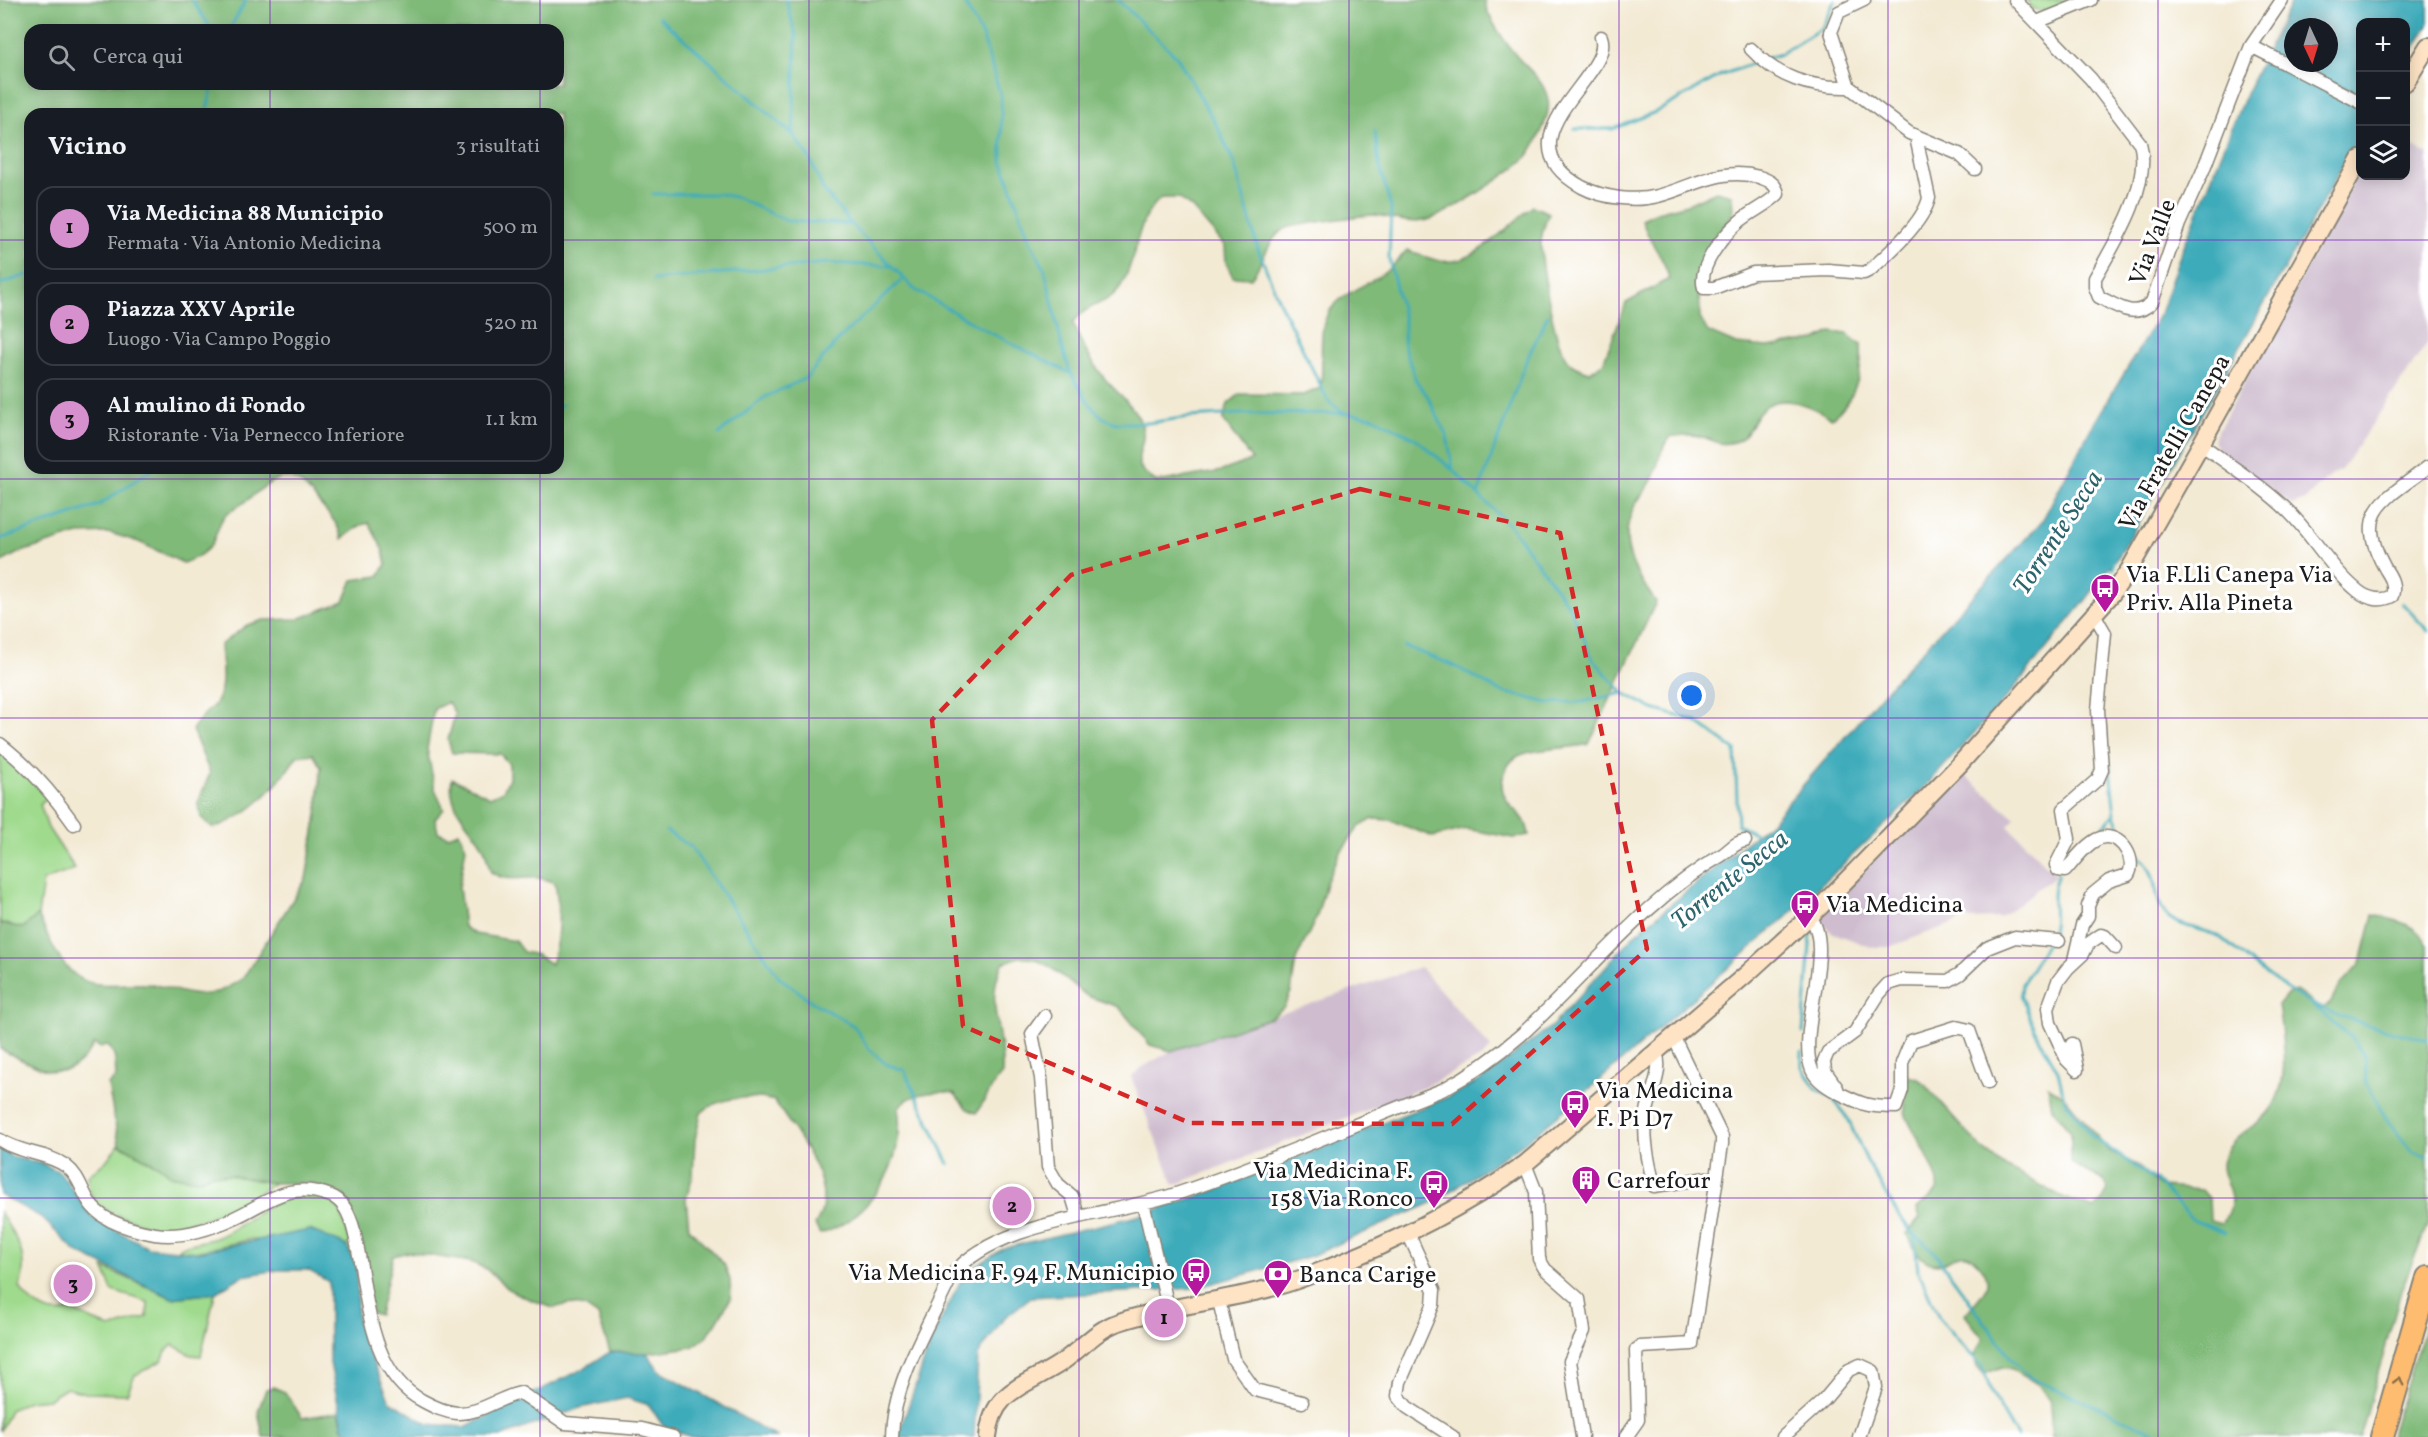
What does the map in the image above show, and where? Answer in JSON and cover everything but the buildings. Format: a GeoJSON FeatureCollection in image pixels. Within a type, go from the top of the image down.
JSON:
{"type":"FeatureCollection","features":[{"type":"Feature","properties":{"kind":"highway"},"geometry":{"type":"LineString","coordinates":[[2382,1437],[2428,1278]]}},
{"type":"Feature","properties":{"kind":"main road"},"geometry":{"type":"LineString","coordinates":[[2410,75],[2428,46]]}},
{"type":"Feature","properties":{"kind":"main road","name":"Via Fratelli Canepa"},"geometry":{"type":"LineString","coordinates":[[988,1437],[996,1406],[1007,1394],[1057,1366],[1116,1323],[1167,1304],[1219,1301],[1309,1276],[1408,1233],[1458,1208],[1526,1164],[1674,1038],[1815,911],[1959,765],[2094,614],[2129,570],[2356,168]]}},
{"type":"Feature","properties":{"kind":"street"},"geometry":{"type":"LineString","coordinates":[[1849,87],[1831,32],[1839,12],[1864,0]]}},
{"type":"Feature","properties":{"kind":"street","name":"Via Valle"},"geometry":{"type":"LineString","coordinates":[[2015,0],[2091,79],[2140,143],[2143,155],[2140,176],[2126,222],[2095,278],[2095,287],[2099,297],[2132,312],[2142,311],[2152,302],[2179,224],[2256,48]]}},
{"type":"Feature","properties":{"kind":"street"},"geometry":{"type":"LineString","coordinates":[[2037,22],[2091,0]]}},
{"type":"Feature","properties":{"kind":"street"},"geometry":{"type":"LineString","coordinates":[[2282,0],[2256,48],[2356,99]]}},
{"type":"Feature","properties":{"kind":"street"},"geometry":{"type":"LineString","coordinates":[[1601,37],[1604,44],[1600,53],[1566,103],[1550,143],[1552,156],[1558,167],[1580,186],[1591,191],[1631,198],[1657,196],[1714,176],[1732,173],[1769,181],[1777,188],[1778,194],[1741,220],[1726,234],[1703,273],[1704,288],[1714,288],[1753,273],[1828,270],[1864,273],[1870,270],[1918,220],[1928,204],[1929,198],[1916,137]]}},
{"type":"Feature","properties":{"kind":"street"},"geometry":{"type":"LineString","coordinates":[[1751,49],[1767,66],[1803,85],[1849,87],[1916,137],[1959,154],[1975,169]]}},
{"type":"Feature","properties":{"kind":"street"},"geometry":{"type":"LineString","coordinates":[[2201,444],[2283,506],[2360,593],[2377,600],[2384,600],[2392,596],[2394,590],[2391,578],[2374,548],[2370,529],[2375,513],[2384,500],[2428,467]]}},
{"type":"Feature","properties":{"kind":"street"},"geometry":{"type":"LineString","coordinates":[[2074,960],[2082,925],[2088,916],[2088,906],[2093,894],[2109,881],[2128,875],[2132,863],[2130,854],[2116,841],[2105,837],[2096,840],[2065,871],[2058,870],[2056,866],[2069,839],[2064,809],[2098,779],[2102,770],[2098,710],[2105,633],[2094,614]]}},
{"type":"Feature","properties":{"kind":"street"},"geometry":{"type":"LineString","coordinates":[[0,744],[22,761],[52,792],[74,824]]}},
{"type":"Feature","properties":{"kind":"street"},"geometry":{"type":"LineString","coordinates":[[892,1432],[895,1402],[905,1375],[952,1275],[961,1264],[980,1250],[1078,1216],[1143,1206],[1178,1194],[1442,1090],[1464,1078],[1518,1037],[1634,924],[1699,867],[1725,854],[1738,842],[1745,841]]}},
{"type":"Feature","properties":{"kind":"street"},"geometry":{"type":"LineString","coordinates":[[1815,911],[1817,958],[1809,1048],[1810,1068],[1827,1088],[1868,1107],[1896,1107],[1902,1090],[1902,1063],[1911,1041],[1956,1026],[1969,1030],[1988,1083]]}},
{"type":"Feature","properties":{"kind":"street"},"geometry":{"type":"LineString","coordinates":[[2072,1044],[2077,1070],[2067,1060],[2048,1013],[2058,981],[2088,944],[2101,935],[2105,936],[2116,948]]}},
{"type":"Feature","properties":{"kind":"street"},"geometry":{"type":"LineString","coordinates":[[1844,1096],[1825,1071],[1826,1056],[1831,1049],[1855,1032],[1888,984],[1902,980],[1948,981],[1960,974],[1988,948],[2015,938],[2060,941]]}},
{"type":"Feature","properties":{"kind":"street"},"geometry":{"type":"LineString","coordinates":[[1045,1016],[1035,1026],[1032,1034],[1041,1078],[1046,1156],[1059,1184],[1072,1196],[1078,1216]]}},
{"type":"Feature","properties":{"kind":"street"},"geometry":{"type":"LineString","coordinates":[[1626,1437],[1638,1420],[1636,1350],[1640,1347],[1692,1344],[1722,1144],[1722,1137],[1674,1038]]}},
{"type":"Feature","properties":{"kind":"street"},"geometry":{"type":"LineString","coordinates":[[1656,1053],[1659,1064],[1645,1118],[1647,1157],[1654,1186],[1707,1178]]}},
{"type":"Feature","properties":{"kind":"street"},"geometry":{"type":"LineString","coordinates":[[0,1140],[21,1151],[54,1158],[77,1177],[95,1210],[132,1228],[156,1234],[181,1234],[208,1228],[235,1217],[279,1193],[296,1191],[332,1196],[343,1203],[348,1211],[362,1265],[364,1298],[384,1361],[390,1373],[406,1390],[443,1411],[458,1413],[473,1411],[515,1394],[526,1394],[565,1423],[642,1429],[673,1437]]}},
{"type":"Feature","properties":{"kind":"street"},"geometry":{"type":"LineString","coordinates":[[1526,1164],[1536,1192],[1539,1259],[1545,1269],[1579,1299],[1584,1331],[1570,1361],[1582,1437]]}},
{"type":"Feature","properties":{"kind":"street"},"geometry":{"type":"LineString","coordinates":[[1143,1206],[1167,1304]]}},
{"type":"Feature","properties":{"kind":"street"},"geometry":{"type":"LineString","coordinates":[[1408,1233],[1434,1290],[1433,1305],[1400,1382],[1398,1396],[1407,1407],[1454,1437]]}},
{"type":"Feature","properties":{"kind":"street"},"geometry":{"type":"LineString","coordinates":[[1219,1301],[1233,1359],[1255,1390],[1302,1402]]}},
{"type":"Feature","properties":{"kind":"street"},"geometry":{"type":"LineString","coordinates":[[1783,1437],[1824,1400],[1849,1370],[1860,1365],[1873,1371],[1876,1387],[1859,1437]]}},
{"type":"Feature","properties":{"kind":"highlighted area"},"geometry":{"type":"Polygon","coordinates":[[[1360,489],[1560,533],[1647,949],[1452,1124],[1190,1123],[963,1026],[932,720],[1071,575],[1360,489]]]}},
{"type":"Feature","properties":{"kind":"shaded area"},"geometry":{"type":"Polygon","coordinates":[[[2410,145],[2428,154],[2428,342],[2341,470],[2330,476],[2305,500],[2292,505],[2219,451],[2213,440],[2356,176],[2356,180],[2410,180],[2410,145]]]}},
{"type":"Feature","properties":{"kind":"shaded area"},"geometry":{"type":"Polygon","coordinates":[[[1961,772],[2015,818],[2008,826],[2056,875],[2000,918],[1965,919],[1889,947],[1871,947],[1831,932],[1818,918],[1961,772]]]}},
{"type":"Feature","properties":{"kind":"shaded area"},"geometry":{"type":"Polygon","coordinates":[[[1420,967],[1491,1048],[1482,1057],[1425,1087],[1174,1185],[1131,1077],[1141,1068],[1171,1051],[1420,967]]]}},
{"type":"Feature","properties":{"kind":"green space"},"geometry":{"type":"Polygon","coordinates":[[[0,0],[1485,0],[1489,14],[1499,32],[1542,85],[1549,107],[1541,133],[1524,160],[1475,195],[1423,221],[1373,215],[1287,228],[1271,243],[1251,278],[1233,277],[1226,263],[1225,246],[1192,208],[1179,198],[1161,198],[1152,208],[1141,228],[1128,272],[1117,292],[1085,311],[1073,323],[1096,366],[1139,419],[1143,435],[1139,461],[1147,474],[1157,482],[1222,471],[1252,460],[1223,420],[1228,404],[1240,394],[1304,395],[1320,388],[1322,331],[1328,313],[1334,305],[1349,293],[1384,273],[1407,250],[1441,261],[1463,259],[1484,247],[1533,206],[1549,213],[1542,232],[1541,244],[1549,301],[1564,355],[1569,362],[1579,368],[1590,372],[1603,363],[1626,303],[1669,279],[1664,263],[1642,219],[1657,212],[1688,204],[1716,191],[1732,195],[1733,213],[1698,268],[1700,318],[1708,332],[1736,344],[1768,347],[1816,340],[1831,332],[1847,334],[1861,345],[1861,366],[1856,385],[1847,403],[1832,418],[1804,405],[1783,401],[1774,402],[1757,415],[1746,434],[1734,442],[1721,443],[1703,437],[1686,435],[1670,437],[1666,442],[1653,478],[1633,509],[1627,535],[1635,569],[1656,602],[1589,744],[1523,754],[1512,761],[1505,771],[1502,784],[1505,797],[1525,821],[1529,835],[1514,838],[1466,829],[1433,837],[1390,820],[1373,819],[1359,827],[1339,854],[1326,883],[1317,916],[1296,960],[1291,992],[1284,1007],[1270,1018],[1171,1051],[1150,1045],[1119,1007],[1087,996],[1049,966],[1035,959],[1019,957],[1003,963],[997,977],[995,991],[1002,1074],[980,1108],[976,1113],[967,1109],[954,1093],[947,1092],[923,1094],[903,1103],[898,1108],[897,1148],[882,1185],[855,1215],[820,1234],[815,1225],[822,1210],[823,1194],[819,1178],[804,1145],[775,1101],[736,1098],[708,1107],[701,1113],[695,1139],[693,1175],[686,1199],[689,1228],[724,1264],[730,1280],[731,1298],[705,1338],[692,1347],[647,1353],[610,1352],[598,1316],[585,1307],[569,1304],[553,1308],[510,1290],[486,1269],[471,1262],[408,1252],[393,1256],[379,1315],[372,1313],[350,1206],[344,1196],[310,1183],[274,1183],[212,1174],[197,1180],[170,1175],[164,1169],[119,1144],[108,1085],[116,1077],[115,1059],[112,1051],[106,1045],[101,1048],[94,1044],[84,1058],[73,1067],[62,1071],[39,1068],[0,1049],[0,923],[23,928],[38,915],[54,949],[64,964],[78,977],[93,983],[146,984],[187,993],[204,994],[222,990],[243,978],[306,879],[317,815],[321,767],[313,754],[297,756],[272,789],[239,816],[213,828],[201,818],[198,803],[210,773],[192,730],[214,705],[221,691],[220,645],[247,625],[264,620],[298,619],[344,601],[353,580],[379,576],[386,564],[383,550],[369,523],[361,525],[342,539],[335,522],[327,512],[306,488],[290,478],[275,480],[233,509],[222,520],[207,549],[183,563],[139,542],[110,533],[78,534],[18,553],[0,563],[0,0]],[[448,702],[434,709],[427,749],[435,789],[444,809],[435,819],[438,832],[448,836],[459,832],[466,847],[459,887],[464,927],[475,934],[515,941],[523,952],[537,955],[551,964],[558,924],[555,883],[538,878],[507,878],[491,872],[484,848],[460,814],[451,789],[452,778],[490,797],[503,791],[509,778],[509,764],[500,754],[452,753],[448,740],[455,714],[448,702]]]}},
{"type":"Feature","properties":{"kind":"green space"},"geometry":{"type":"Polygon","coordinates":[[[2026,0],[2074,0],[2054,9],[2042,11],[2036,10],[2026,0]]]}},
{"type":"Feature","properties":{"kind":"green space"},"geometry":{"type":"Polygon","coordinates":[[[0,748],[51,794],[40,804],[48,828],[75,869],[43,881],[38,915],[23,928],[0,923],[0,748]]]}},
{"type":"Feature","properties":{"kind":"green space"},"geometry":{"type":"Polygon","coordinates":[[[2373,915],[2411,927],[2428,945],[2428,1223],[2401,1291],[2360,1437],[2052,1437],[2050,1402],[2039,1385],[2012,1369],[2002,1367],[1984,1374],[1977,1366],[1974,1357],[1983,1338],[1965,1315],[1985,1290],[1987,1277],[1983,1269],[1973,1258],[1964,1255],[1956,1256],[1943,1263],[1930,1263],[1920,1256],[1909,1240],[1907,1234],[1920,1218],[1917,1209],[1935,1193],[1938,1186],[1931,1163],[1907,1118],[1904,1103],[1906,1076],[1917,1078],[1925,1085],[1982,1149],[2007,1168],[2063,1197],[2094,1209],[2104,1198],[2107,1190],[2105,1183],[2071,1162],[2071,1132],[2052,1108],[2048,1086],[2064,1096],[2109,1151],[2137,1165],[2160,1187],[2202,1190],[2209,1198],[2210,1221],[2221,1224],[2231,1205],[2231,1197],[2223,1173],[2224,1156],[2236,1139],[2263,1118],[2279,1094],[2284,1064],[2278,1005],[2286,995],[2296,991],[2321,1009],[2330,1004],[2340,985],[2361,963],[2373,915]]]}},
{"type":"Feature","properties":{"kind":"green space"},"geometry":{"type":"Polygon","coordinates":[[[119,1144],[164,1169],[170,1175],[197,1180],[212,1174],[228,1175],[274,1183],[234,1209],[200,1220],[156,1228],[116,1215],[96,1204],[89,1190],[88,1176],[106,1161],[119,1144]]]}},
{"type":"Feature","properties":{"kind":"green space"},"geometry":{"type":"Polygon","coordinates":[[[300,1196],[334,1202],[341,1213],[357,1266],[252,1239],[196,1252],[177,1251],[190,1244],[216,1238],[266,1207],[300,1196]]]}},
{"type":"Feature","properties":{"kind":"green space"},"geometry":{"type":"Polygon","coordinates":[[[0,1212],[20,1247],[23,1265],[20,1287],[35,1304],[49,1311],[71,1310],[110,1328],[147,1317],[148,1302],[112,1291],[104,1268],[172,1298],[215,1293],[201,1356],[191,1355],[173,1345],[166,1351],[162,1361],[135,1375],[127,1394],[86,1393],[66,1388],[49,1399],[28,1401],[10,1410],[0,1431],[0,1212]]]}},
{"type":"Feature","properties":{"kind":"green space"},"geometry":{"type":"Polygon","coordinates":[[[2428,1315],[2428,1437],[2390,1437],[2428,1315]]]}},
{"type":"Feature","properties":{"kind":"green space"},"geometry":{"type":"Polygon","coordinates":[[[273,1387],[285,1392],[302,1418],[339,1412],[343,1428],[355,1437],[263,1437],[258,1411],[266,1389],[273,1387]]]}},
{"type":"Feature","properties":{"kind":"water","name":"Torrente Secca"},"geometry":{"type":"Polygon","coordinates":[[[2292,0],[2428,0],[2428,25],[2410,55],[2410,18],[2356,18],[2356,143],[2123,550],[2008,696],[1923,789],[1791,913],[1584,1094],[1524,1143],[1434,1202],[1311,1256],[1196,1288],[1031,1297],[1004,1318],[978,1355],[974,1437],[888,1437],[899,1433],[932,1338],[964,1274],[1004,1248],[1137,1216],[1210,1192],[1448,1097],[1479,1081],[1553,1025],[1635,934],[1771,822],[1884,692],[2042,521],[2090,430],[2160,314],[2177,263],[2243,100],[2292,0]]]}},
{"type":"Feature","properties":{"kind":"water"},"geometry":{"type":"Polygon","coordinates":[[[0,1149],[13,1157],[43,1164],[60,1172],[93,1218],[148,1247],[196,1252],[310,1230],[346,1245],[357,1266],[357,1318],[364,1342],[390,1401],[428,1424],[465,1427],[583,1369],[610,1352],[647,1353],[659,1370],[777,1437],[691,1437],[663,1426],[649,1405],[627,1398],[580,1408],[500,1437],[355,1437],[343,1428],[329,1358],[329,1282],[308,1270],[278,1270],[242,1276],[215,1293],[172,1298],[76,1252],[41,1217],[0,1195],[0,1149]]]}},
{"type":"Feature","properties":{"kind":"waterway"},"geometry":{"type":"LineString","coordinates":[[192,0],[208,24]]}},
{"type":"Feature","properties":{"kind":"waterway"},"geometry":{"type":"LineString","coordinates":[[232,24],[246,0]]}},
{"type":"Feature","properties":{"kind":"waterway"},"geometry":{"type":"LineString","coordinates":[[786,0],[796,35],[793,135]]}},
{"type":"Feature","properties":{"kind":"waterway","name":"Torrente Secca"},"geometry":{"type":"LineString","coordinates":[[963,0],[983,38],[1001,97],[1002,161],[1030,241],[1045,270],[1062,346],[1071,374],[1089,403],[1102,417],[1116,423],[1148,423],[1189,417],[1240,414],[1344,413],[1373,417],[1416,439],[1453,470],[1512,528],[1569,606],[1593,659],[1623,693],[1653,709],[1695,721],[1735,750],[1738,825],[1760,836]]}},
{"type":"Feature","properties":{"kind":"waterway"},"geometry":{"type":"LineString","coordinates":[[1118,0],[1177,57],[1217,126],[1234,163],[1258,249],[1279,301],[1328,401],[1343,412]]}},
{"type":"Feature","properties":{"kind":"waterway"},"geometry":{"type":"LineString","coordinates":[[1765,59],[1780,54],[1822,28],[1835,0]]}},
{"type":"Feature","properties":{"kind":"waterway"},"geometry":{"type":"LineString","coordinates":[[659,17],[793,135],[809,157],[824,191],[851,224],[914,289],[985,330],[1070,373]]}},
{"type":"Feature","properties":{"kind":"waterway"},"geometry":{"type":"LineString","coordinates":[[1575,129],[1612,129],[1658,111],[1719,76],[1759,61]]}},
{"type":"Feature","properties":{"kind":"waterway"},"geometry":{"type":"LineString","coordinates":[[207,108],[212,90]]}},
{"type":"Feature","properties":{"kind":"waterway"},"geometry":{"type":"LineString","coordinates":[[1375,132],[1379,164],[1391,207],[1389,259],[1404,320],[1404,346],[1416,381],[1427,395],[1447,436],[1453,470]]}},
{"type":"Feature","properties":{"kind":"waterway"},"geometry":{"type":"LineString","coordinates":[[653,194],[721,194],[738,198],[787,221],[850,224]]}},
{"type":"Feature","properties":{"kind":"waterway"},"geometry":{"type":"LineString","coordinates":[[653,280],[827,263],[891,266]]}},
{"type":"Feature","properties":{"kind":"waterway"},"geometry":{"type":"LineString","coordinates":[[0,284],[24,276]]}},
{"type":"Feature","properties":{"kind":"waterway"},"geometry":{"type":"LineString","coordinates":[[719,434],[765,397],[806,378],[841,337],[903,279]]}},
{"type":"Feature","properties":{"kind":"waterway"},"geometry":{"type":"LineString","coordinates":[[1478,494],[1526,361],[1548,315]]}},
{"type":"Feature","properties":{"kind":"waterway"},"geometry":{"type":"LineString","coordinates":[[0,539],[99,505],[145,474]]}},
{"type":"Feature","properties":{"kind":"waterway"},"geometry":{"type":"LineString","coordinates":[[2113,569],[2114,559]]}},
{"type":"Feature","properties":{"kind":"waterway"},"geometry":{"type":"LineString","coordinates":[[2402,603],[2428,631]]}},
{"type":"Feature","properties":{"kind":"waterway"},"geometry":{"type":"LineString","coordinates":[[1404,646],[1455,666],[1499,691],[1548,703],[1582,702],[1623,693]]}},
{"type":"Feature","properties":{"kind":"waterway"},"geometry":{"type":"LineString","coordinates":[[2105,726],[2115,814],[2124,840]]}},
{"type":"Feature","properties":{"kind":"waterway"},"geometry":{"type":"LineString","coordinates":[[2096,835],[2115,814]]}},
{"type":"Feature","properties":{"kind":"waterway"},"geometry":{"type":"LineString","coordinates":[[666,831],[691,847],[780,978],[814,1003],[854,1026],[869,1049],[886,1064],[904,1070],[949,1164]]}},
{"type":"Feature","properties":{"kind":"waterway"},"geometry":{"type":"LineString","coordinates":[[2132,850],[2150,869],[2161,907],[2171,919],[2220,937],[2282,986],[2319,1007],[2365,1024],[2428,1040]]}},
{"type":"Feature","properties":{"kind":"waterway"},"geometry":{"type":"LineString","coordinates":[[2050,937],[2054,922],[2053,891],[2058,874]]}},
{"type":"Feature","properties":{"kind":"waterway"},"geometry":{"type":"LineString","coordinates":[[1812,891],[1814,901]]}},
{"type":"Feature","properties":{"kind":"waterway"},"geometry":{"type":"LineString","coordinates":[[1803,1033],[1811,932]]}},
{"type":"Feature","properties":{"kind":"waterway"},"geometry":{"type":"LineString","coordinates":[[2047,943],[2022,984],[2021,994],[2034,1029],[2058,1071],[2064,1099],[2093,1137],[2156,1181],[2193,1220],[2225,1233]]}},
{"type":"Feature","properties":{"kind":"waterway"},"geometry":{"type":"LineString","coordinates":[[2311,1004],[2351,1037],[2364,1055],[2367,1084],[2387,1120],[2412,1152],[2428,1157]]}},
{"type":"Feature","properties":{"kind":"waterway"},"geometry":{"type":"LineString","coordinates":[[1802,1052],[1802,1067],[1816,1088],[1833,1099],[1846,1115],[1868,1163],[1897,1213],[1914,1235],[1918,1270],[1939,1318],[1982,1366],[1992,1394],[2017,1437]]}},
{"type":"Feature","properties":{"kind":"waterway"},"geometry":{"type":"LineString","coordinates":[[1915,1235],[1931,1248],[2013,1361],[2031,1378],[2165,1437]]}},
{"type":"Feature","properties":{"kind":"place","name":"Via F.Lli Canepa Via Priv. Alla Pineta"},"geometry":{"type":"Point","coordinates":[2105,614]}},
{"type":"Feature","properties":{"kind":"place","name":"Via Medicina"},"geometry":{"type":"Point","coordinates":[1805,930]}},
{"type":"Feature","properties":{"kind":"place","name":"Via Medicina F. Pi D7"},"geometry":{"type":"Point","coordinates":[1575,1130]}},
{"type":"Feature","properties":{"kind":"place","name":"Piazza XXV Aprile"},"geometry":{"type":"Point","coordinates":[1012,1206]}},
{"type":"Feature","properties":{"kind":"place","name":"Carrefour"},"geometry":{"type":"Point","coordinates":[1586,1206]}},
{"type":"Feature","properties":{"kind":"place","name":"Via Medicina F. 158 Via Ronco"},"geometry":{"type":"Point","coordinates":[1434,1210]}},
{"type":"Feature","properties":{"kind":"place","name":"Al mulino di Fondo"},"geometry":{"type":"Point","coordinates":[73,1284]}},
{"type":"Feature","properties":{"kind":"place","name":"Via Medicina F. 94 F. Municipio"},"geometry":{"type":"Point","coordinates":[1196,1298]}},
{"type":"Feature","properties":{"kind":"place","name":"Banca Carige"},"geometry":{"type":"Point","coordinates":[1278,1300]}},
{"type":"Feature","properties":{"kind":"place","name":"Via Medicina 88 Municipio"},"geometry":{"type":"Point","coordinates":[1164,1318]}}]}
